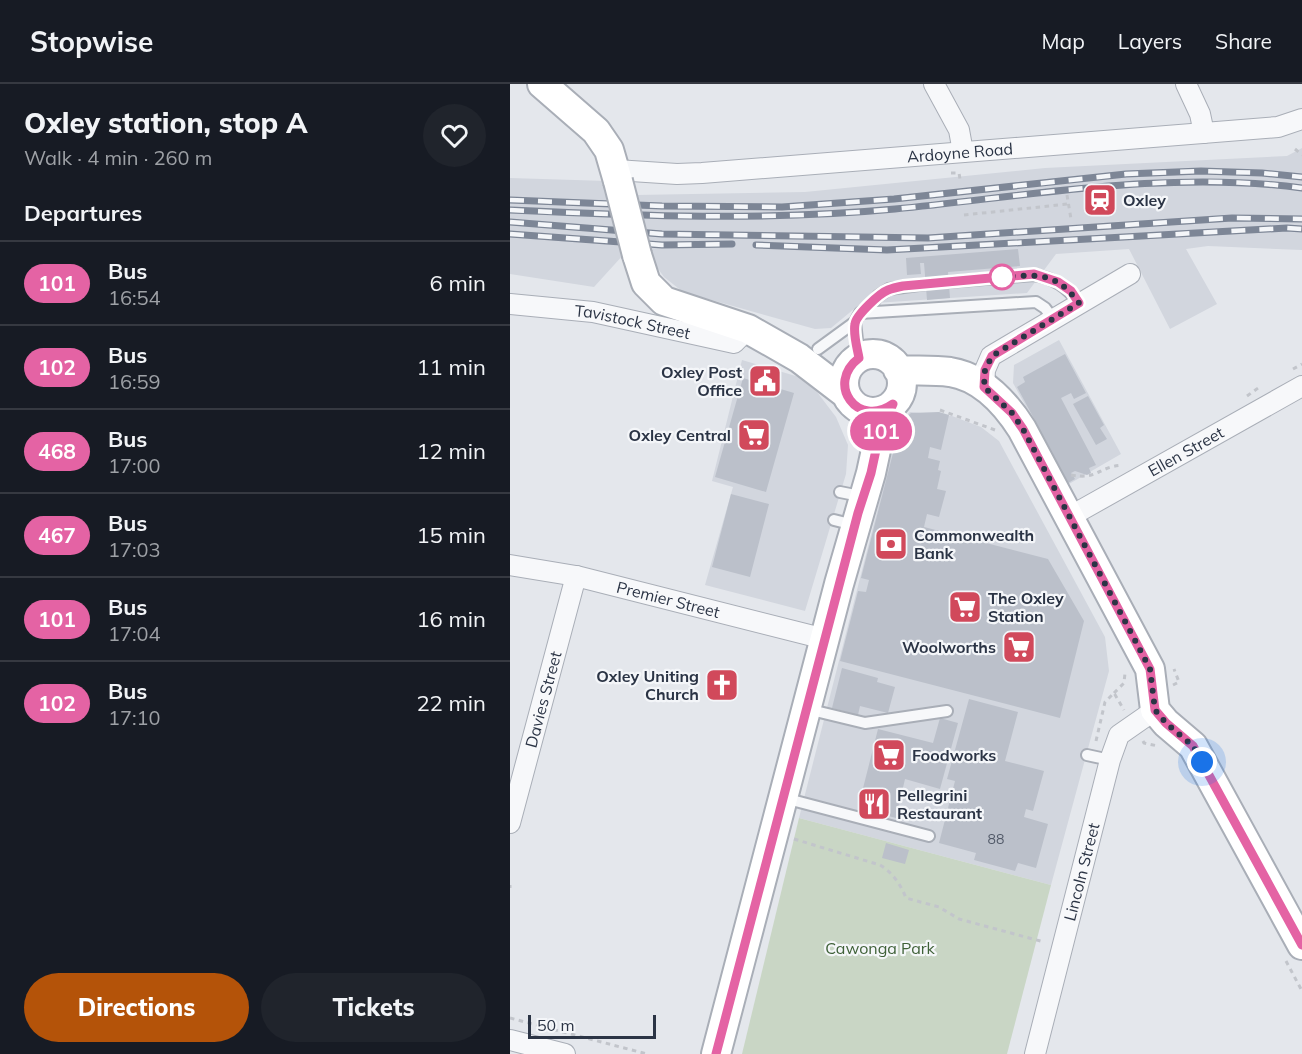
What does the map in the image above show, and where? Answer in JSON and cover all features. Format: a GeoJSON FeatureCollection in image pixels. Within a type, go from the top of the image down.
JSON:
{"type":"FeatureCollection","features":[{"type":"Feature","properties":{"kind":"main road"},"geometry":{"type":"LineString","coordinates":[[542,84],[596,131],[609,150],[646,283],[664,301],[748,329],[799,358],[849,398],[858,408],[876,412],[885,409],[896,390]]}},
{"type":"Feature","properties":{"kind":"main road"},"geometry":{"type":"LineString","coordinates":[[748,329],[770,328],[838,357],[857,359],[875,354],[892,362],[896,390],[879,436],[871,473],[849,509]]}},
{"type":"Feature","properties":{"kind":"main road"},"geometry":{"type":"LineString","coordinates":[[716,1054],[825,639],[862,446],[859,424],[844,384],[849,366],[857,359]]}},
{"type":"Feature","properties":{"kind":"main road"},"geometry":{"type":"LineString","coordinates":[[896,390],[984,387],[1012,413],[1023,429],[1150,669],[1155,710],[1166,723],[1193,746],[1302,945]]}},
{"type":"Feature","properties":{"kind":"street"},"geometry":{"type":"LineString","coordinates":[[934,84],[959,130],[963,152]]}},
{"type":"Feature","properties":{"kind":"street"},"geometry":{"type":"LineString","coordinates":[[1186,84],[1200,114],[1204,133]]}},
{"type":"Feature","properties":{"kind":"street","name":"Ardoyne Road"},"geometry":{"type":"LineString","coordinates":[[617,175],[694,174],[1278,127],[1302,119]]}},
{"type":"Feature","properties":{"kind":"street"},"geometry":{"type":"LineString","coordinates":[[984,387],[985,370],[992,356],[1130,274]]}},
{"type":"Feature","properties":{"kind":"street","name":"Tavistock Street"},"geometry":{"type":"LineString","coordinates":[[510,304],[593,312],[734,343],[748,329]]}},
{"type":"Feature","properties":{"kind":"street","name":"Ellen Street"},"geometry":{"type":"LineString","coordinates":[[1069,517],[1302,386]]}},
{"type":"Feature","properties":{"kind":"street","name":"Premier Street"},"geometry":{"type":"LineString","coordinates":[[510,565],[576,576],[825,639]]}},
{"type":"Feature","properties":{"kind":"street","name":"Davies Street"},"geometry":{"type":"LineString","coordinates":[[510,823],[576,576]]}},
{"type":"Feature","properties":{"kind":"street","name":"Lincoln Street"},"geometry":{"type":"LineString","coordinates":[[1035,1054],[1110,760],[1119,735],[1155,710]]}},
{"type":"Feature","properties":{"kind":"street"},"geometry":{"type":"LineString","coordinates":[[510,1040],[565,1054]]}},
{"type":"Feature","properties":{"kind":"lane"},"geometry":{"type":"LineString","coordinates":[[949,282],[1034,274],[1058,282],[1071,291],[1079,303]]}},
{"type":"Feature","properties":{"kind":"lane"},"geometry":{"type":"LineString","coordinates":[[818,349],[889,289],[926,284]]}},
{"type":"Feature","properties":{"kind":"lane"},"geometry":{"type":"LineString","coordinates":[[857,318],[1036,302],[1045,308],[1054,320]]}},
{"type":"Feature","properties":{"kind":"lane"},"geometry":{"type":"LineString","coordinates":[[857,318],[857,359]]}},
{"type":"Feature","properties":{"kind":"lane"},"geometry":{"type":"LineString","coordinates":[[807,709],[865,723],[947,711]]}},
{"type":"Feature","properties":{"kind":"lane"},"geometry":{"type":"LineString","coordinates":[[1087,755],[1110,760]]}},
{"type":"Feature","properties":{"kind":"lane"},"geometry":{"type":"LineString","coordinates":[[784,798],[928,836]]}},
{"type":"Feature","properties":{"kind":"path"},"geometry":{"type":"LineString","coordinates":[[1295,148],[1302,155]]}},
{"type":"Feature","properties":{"kind":"path"},"geometry":{"type":"LineString","coordinates":[[949,173],[959,173],[960,179]]}},
{"type":"Feature","properties":{"kind":"path"},"geometry":{"type":"LineString","coordinates":[[1067,195],[1071,219]]}},
{"type":"Feature","properties":{"kind":"path"},"geometry":{"type":"LineString","coordinates":[[964,215],[1068,204]]}},
{"type":"Feature","properties":{"kind":"path"},"geometry":{"type":"LineString","coordinates":[[510,1018],[647,1054]]}},
{"type":"Feature","properties":{"kind":"shaded area"},"geometry":{"type":"Polygon","coordinates":[[[1302,148],[1302,250],[1208,246],[1186,249],[1217,304],[1170,329],[1129,249],[1056,254],[1027,293],[860,304],[831,328],[815,329],[683,292],[664,277],[653,262],[636,195],[805,192],[1045,168],[1287,156],[1302,148]]]}},
{"type":"Feature","properties":{"kind":"shaded area"},"geometry":{"type":"Polygon","coordinates":[[[510,178],[607,181],[624,254],[594,287],[510,274],[510,178]]]}},
{"type":"Feature","properties":{"kind":"shaded area"},"geometry":{"type":"Polygon","coordinates":[[[1059,340],[1121,454],[1069,484],[1013,383],[1014,365],[1059,340]]]}},
{"type":"Feature","properties":{"kind":"shaded area"},"geometry":{"type":"Polygon","coordinates":[[[742,360],[799,377],[817,392],[836,417],[848,445],[846,474],[805,611],[705,585],[733,487],[712,481],[742,360]]]}},
{"type":"Feature","properties":{"kind":"shaded area"},"geometry":{"type":"Polygon","coordinates":[[[910,412],[952,416],[981,427],[999,441],[1105,637],[1109,671],[1051,885],[799,818],[900,421],[910,412]]]}},
{"type":"Feature","properties":{"kind":"green space","name":"Cawonga Park"},"geometry":{"type":"Polygon","coordinates":[[[799,818],[1051,885],[1007,1054],[742,1054],[799,818]]]}},
{"type":"Feature","properties":{"kind":"building"},"geometry":{"type":"Polygon","coordinates":[[[1018,249],[1020,266],[948,272],[950,298],[927,300],[924,263],[920,263],[921,274],[907,275],[906,258],[1018,249]]]}},
{"type":"Feature","properties":{"kind":"building"},"geometry":{"type":"Polygon","coordinates":[[[1065,354],[1086,393],[1074,399],[1071,393],[1061,398],[1096,465],[1089,468],[1091,473],[1087,475],[1075,471],[1071,473],[1075,479],[1063,486],[1048,457],[1053,454],[1017,387],[1025,382],[1023,377],[1065,354]]]}},
{"type":"Feature","properties":{"kind":"building","name":"Oxley Central"},"geometry":{"type":"Polygon","coordinates":[[[743,378],[794,393],[766,492],[715,477],[743,378]]]}},
{"type":"Feature","properties":{"kind":"building"},"geometry":{"type":"Polygon","coordinates":[[[1088,396],[1104,425],[1100,428],[1107,439],[1096,445],[1073,404],[1088,396]]]}},
{"type":"Feature","properties":{"kind":"building","name":"The Oxley Station"},"geometry":{"type":"Polygon","coordinates":[[[939,412],[949,415],[941,450],[930,447],[928,458],[940,461],[938,470],[941,471],[937,489],[946,491],[939,517],[927,514],[924,527],[1048,559],[1084,621],[1060,718],[840,661],[858,591],[866,592],[869,580],[861,578],[901,422],[911,413],[939,412]]]}},
{"type":"Feature","properties":{"kind":"building"},"geometry":{"type":"Polygon","coordinates":[[[731,494],[769,504],[750,577],[712,567],[731,494]]]}},
{"type":"Feature","properties":{"kind":"building"},"geometry":{"type":"Polygon","coordinates":[[[842,668],[878,678],[877,682],[895,687],[888,713],[860,706],[858,715],[832,708],[842,668]]]}},
{"type":"Feature","properties":{"kind":"building"},"geometry":{"type":"Polygon","coordinates":[[[969,699],[1018,712],[1005,761],[1044,771],[1033,811],[1026,809],[1024,817],[1048,824],[1036,868],[1018,863],[1015,871],[974,860],[976,853],[939,843],[955,781],[947,779],[969,699]]]}},
{"type":"Feature","properties":{"kind":"building"},"geometry":{"type":"Polygon","coordinates":[[[940,718],[958,723],[940,789],[905,779],[896,818],[858,808],[878,729],[933,743],[940,718]]]}},
{"type":"Feature","properties":{"kind":"building"},"geometry":{"type":"Polygon","coordinates":[[[886,843],[909,850],[905,864],[882,858],[886,843]]]}},
{"type":"Feature","properties":{"kind":"railway"},"geometry":{"type":"LineString","coordinates":[[510,200],[662,206],[782,207],[894,199],[1126,174],[1201,171],[1302,177]]}},
{"type":"Feature","properties":{"kind":"railway"},"geometry":{"type":"LineString","coordinates":[[510,210],[655,215],[799,215],[895,209],[1149,183],[1251,183],[1302,188]]}},
{"type":"Feature","properties":{"kind":"railway"},"geometry":{"type":"LineString","coordinates":[[510,222],[662,234],[928,238],[1232,218],[1302,219]]}},
{"type":"Feature","properties":{"kind":"railway"},"geometry":{"type":"LineString","coordinates":[[756,245],[887,250],[1302,229]]}},
{"type":"Feature","properties":{"kind":"railway"},"geometry":{"type":"LineString","coordinates":[[510,234],[662,245],[732,244]]}},
{"type":"Feature","properties":{"kind":"bus line","name":"101"},"geometry":{"type":"LineString","coordinates":[[716,1054],[858,513],[871,473],[879,436],[893,404],[876,412],[867,411],[858,408],[846,394],[845,375],[849,366],[859,358],[855,322],[878,296],[889,289],[903,286],[1034,274],[1058,282],[1071,291],[1079,303],[992,356],[985,370],[984,387],[1012,413],[1023,429],[1150,669],[1155,710],[1166,723],[1193,746],[1302,945]]}},
{"type":"Feature","properties":{"kind":"place","name":"Oxley"},"geometry":{"type":"Point","coordinates":[1100,200]}},
{"type":"Feature","properties":{"kind":"place","name":"Oxley Post Office"},"geometry":{"type":"Point","coordinates":[765,381]}},
{"type":"Feature","properties":{"kind":"place","name":"Oxley Central"},"geometry":{"type":"Point","coordinates":[754,435]}},
{"type":"Feature","properties":{"kind":"place","name":"Commonwealth Bank"},"geometry":{"type":"Point","coordinates":[891,544]}},
{"type":"Feature","properties":{"kind":"place","name":"The Oxley Station"},"geometry":{"type":"Point","coordinates":[965,607]}},
{"type":"Feature","properties":{"kind":"place","name":"Woolworths"},"geometry":{"type":"Point","coordinates":[1019,647]}},
{"type":"Feature","properties":{"kind":"place","name":"Oxley Uniting Church"},"geometry":{"type":"Point","coordinates":[722,685]}},
{"type":"Feature","properties":{"kind":"place","name":"Foodworks"},"geometry":{"type":"Point","coordinates":[889,755]}},
{"type":"Feature","properties":{"kind":"place","name":"Pellegrini Restaurant"},"geometry":{"type":"Point","coordinates":[874,804]}},
{"type":"Feature","properties":{"kind":"route"},"geometry":{"type":"LineString","coordinates":[[1002,277],[1034,274],[1046,277],[1071,291],[1079,303],[992,356],[985,370],[984,387],[1012,413],[1023,429],[1137,644],[1150,669],[1155,710],[1166,723],[1193,746],[1202,762]]}}]}
